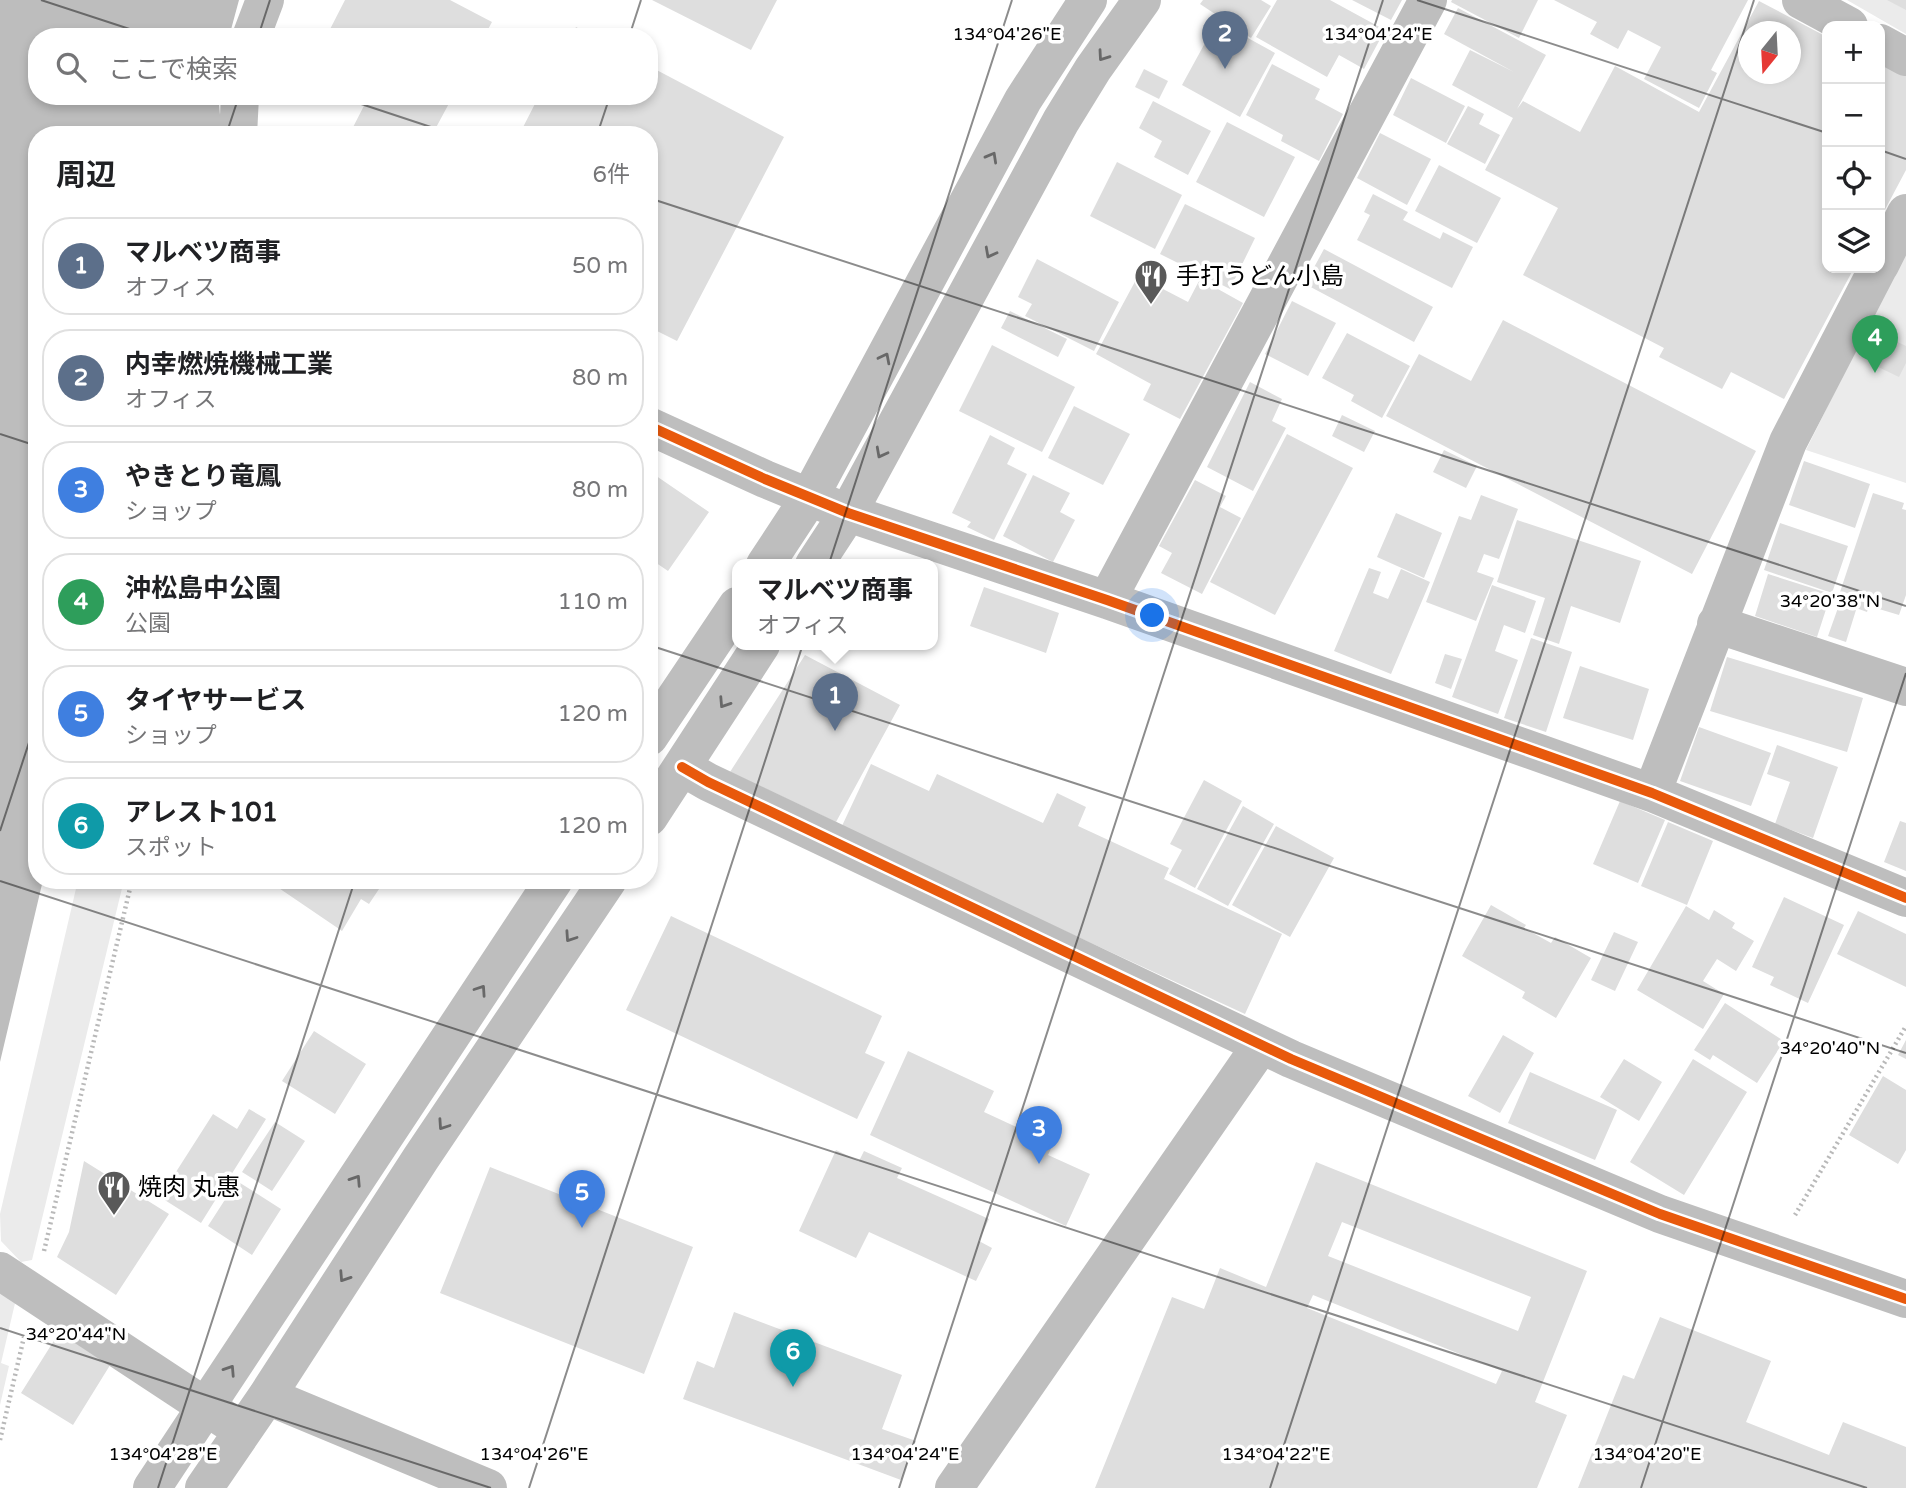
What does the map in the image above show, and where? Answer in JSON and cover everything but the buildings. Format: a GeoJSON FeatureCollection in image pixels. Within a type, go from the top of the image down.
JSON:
{"type":"FeatureCollection","features":[{"type":"Feature","properties":{"kind":"street"},"geometry":{"type":"LineString","coordinates":[[254,28],[265,0]]}},
{"type":"Feature","properties":{"kind":"street"},"geometry":{"type":"LineString","coordinates":[[769,559],[809,498],[1023,100],[1088,0]]}},
{"type":"Feature","properties":{"kind":"street"},"geometry":{"type":"LineString","coordinates":[[818,559],[848,513],[1061,121],[1093,69],[1142,0]]}},
{"type":"Feature","properties":{"kind":"street"},"geometry":{"type":"LineString","coordinates":[[1107,600],[1428,0]]}},
{"type":"Feature","properties":{"kind":"street"},"geometry":{"type":"LineString","coordinates":[[1801,0],[1840,21]]}},
{"type":"Feature","properties":{"kind":"street"},"geometry":{"type":"LineString","coordinates":[[1885,46],[1906,57]]}},
{"type":"Feature","properties":{"kind":"street"},"geometry":{"type":"LineString","coordinates":[[238,126],[240,105]]}},
{"type":"Feature","properties":{"kind":"street"},"geometry":{"type":"LineString","coordinates":[[1885,254],[1906,213]]}},
{"type":"Feature","properties":{"kind":"street"},"geometry":{"type":"LineString","coordinates":[[1652,793],[1788,442],[1875,273]]}},
{"type":"Feature","properties":{"kind":"street"},"geometry":{"type":"LineString","coordinates":[[658,430],[848,513],[1107,600],[1652,793],[1906,898]]}},
{"type":"Feature","properties":{"kind":"street"},"geometry":{"type":"LineString","coordinates":[[658,724],[732,613]]}},
{"type":"Feature","properties":{"kind":"street"},"geometry":{"type":"LineString","coordinates":[[1716,624],[1906,687]]}},
{"type":"Feature","properties":{"kind":"street"},"geometry":{"type":"LineString","coordinates":[[658,803],[758,650]]}},
{"type":"Feature","properties":{"kind":"street"},"geometry":{"type":"LineString","coordinates":[[682,767],[708,782],[1261,1045],[1660,1214],[1906,1299]]}},
{"type":"Feature","properties":{"kind":"street"},"geometry":{"type":"LineString","coordinates":[[152,1488],[548,889]]}},
{"type":"Feature","properties":{"kind":"street"},"geometry":{"type":"LineString","coordinates":[[204,1488],[602,889]]}},
{"type":"Feature","properties":{"kind":"street"},"geometry":{"type":"LineString","coordinates":[[954,1488],[1261,1045]]}},
{"type":"Feature","properties":{"kind":"street"},"geometry":{"type":"LineString","coordinates":[[0,1271],[242,1431]]}},
{"type":"Feature","properties":{"kind":"street"},"geometry":{"type":"LineString","coordinates":[[267,1396],[488,1488]]}},
{"type":"Feature","properties":{"kind":"path"},"geometry":{"type":"LineString","coordinates":[[0,1440],[130,889]]}},
{"type":"Feature","properties":{"kind":"path"},"geometry":{"type":"LineString","coordinates":[[1773,1253],[1906,1026]]}},
{"type":"Feature","properties":{"kind":"shaded area"},"geometry":{"type":"Polygon","coordinates":[[[0,0],[239,0],[231,28],[28,28],[28,105],[219,105],[221,124],[28,126],[28,889],[41,889],[0,1062],[0,0]]]}},
{"type":"Feature","properties":{"kind":"shaded area"},"geometry":{"type":"Polygon","coordinates":[[[1847,0],[1906,0],[1906,34],[1847,0]]]}},
{"type":"Feature","properties":{"kind":"shaded area"},"geometry":{"type":"Polygon","coordinates":[[[1906,249],[1906,483],[1806,450],[1906,249]]]}},
{"type":"Feature","properties":{"kind":"shaded area"},"geometry":{"type":"Polygon","coordinates":[[[76,889],[122,889],[32,1260],[21,1262],[1,1241],[0,1214],[76,889]]]}},
{"type":"Feature","properties":{"kind":"shaded area"},"geometry":{"type":"Polygon","coordinates":[[[0,1293],[16,1299],[1,1363],[9,1366],[0,1405],[0,1293]]]}},
{"type":"Feature","properties":{"kind":"cycle path"},"geometry":{"type":"LineString","coordinates":[[658,430],[848,513],[1107,600],[1652,793],[1906,898]]}},
{"type":"Feature","properties":{"kind":"cycle path"},"geometry":{"type":"LineString","coordinates":[[682,767],[708,782],[1291,1059],[1660,1214],[1906,1299]]}},
{"type":"Feature","properties":{"kind":"place","name":"内幸燃焼機械工業"},"geometry":{"type":"Point","coordinates":[1225,69]}},
{"type":"Feature","properties":{"kind":"place","name":"手打うどん小島"},"geometry":{"type":"Point","coordinates":[1151,306]}},
{"type":"Feature","properties":{"kind":"place","name":"沖松島中公園"},"geometry":{"type":"Point","coordinates":[1875,373]}},
{"type":"Feature","properties":{"kind":"place","name":"マルベツ商事"},"geometry":{"type":"Point","coordinates":[835,731]}},
{"type":"Feature","properties":{"kind":"place","name":"やきとり竜鳳"},"geometry":{"type":"Point","coordinates":[1039,1164]}},
{"type":"Feature","properties":{"kind":"place","name":"焼肉 丸惠"},"geometry":{"type":"Point","coordinates":[114,1217]}},
{"type":"Feature","properties":{"kind":"place","name":"タイヤサービス"},"geometry":{"type":"Point","coordinates":[582,1228]}},
{"type":"Feature","properties":{"kind":"place","name":"アレスト101"},"geometry":{"type":"Point","coordinates":[793,1387]}}]}
